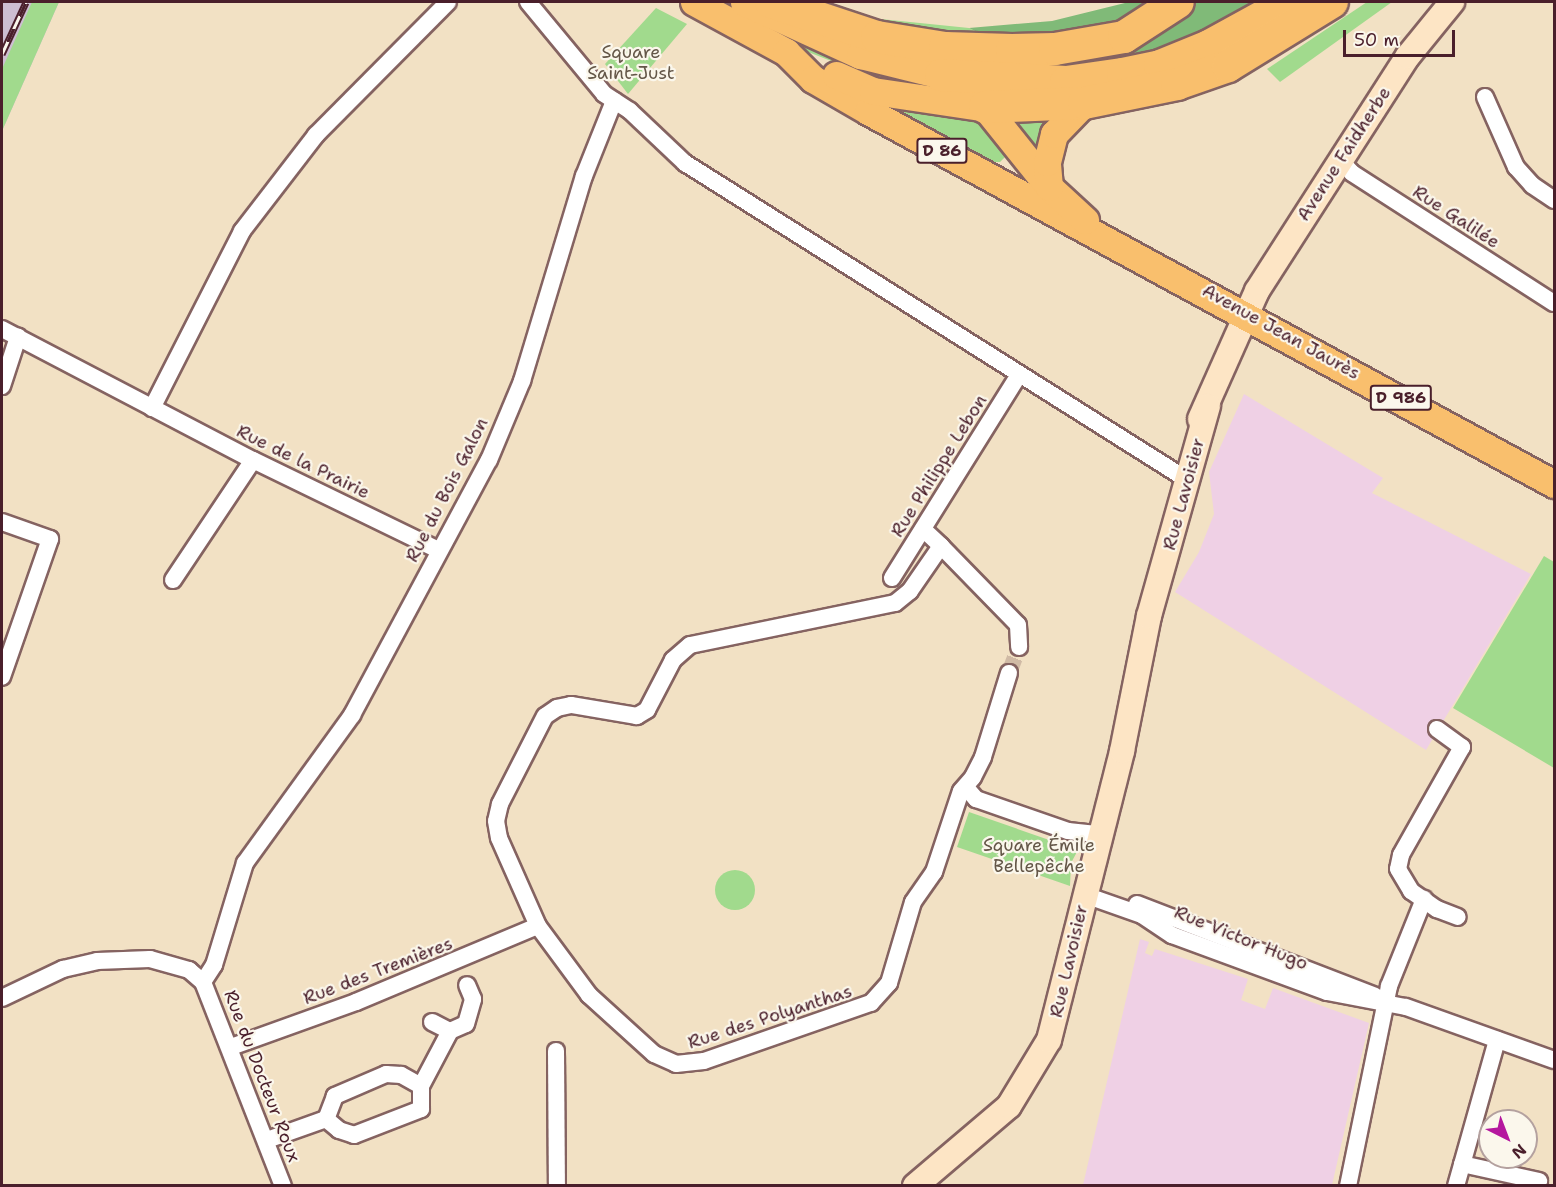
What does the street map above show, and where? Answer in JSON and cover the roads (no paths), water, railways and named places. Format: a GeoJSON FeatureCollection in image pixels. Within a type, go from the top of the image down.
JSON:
{"type":"FeatureCollection","features":[{"type":"Feature","properties":{"kind":"highway"},"geometry":{"type":"LineString","coordinates":[[771,2],[877,37],[945,48],[1012,50],[1078,47],[1124,37],[1178,2]]}},
{"type":"Feature","properties":{"kind":"highway"},"geometry":{"type":"LineString","coordinates":[[941,75],[1066,82],[1123,74],[1160,66],[1209,46],[1289,2]]}},
{"type":"Feature","properties":{"kind":"highway"},"geometry":{"type":"LineString","coordinates":[[985,107],[1084,103],[1177,84],[1228,66],[1332,2]]}},
{"type":"Feature","properties":{"kind":"main road","name":"D 86"},"geometry":{"type":"LineString","coordinates":[[694,2],[786,52],[813,79],[927,141],[1046,210],[1106,239]]}},
{"type":"Feature","properties":{"kind":"main road","name":"D 86"},"geometry":{"type":"LineString","coordinates":[[744,2],[860,55],[941,75],[985,107],[1050,187],[1106,239]]}},
{"type":"Feature","properties":{"kind":"main road"},"geometry":{"type":"LineString","coordinates":[[786,52],[873,91],[985,107]]}},
{"type":"Feature","properties":{"kind":"main road"},"geometry":{"type":"LineString","coordinates":[[1050,187],[1047,162],[1054,134],[1084,103]]}},
{"type":"Feature","properties":{"kind":"main road"},"geometry":{"type":"LineString","coordinates":[[927,141],[952,148],[1000,171],[1015,161],[1015,143]]}},
{"type":"Feature","properties":{"kind":"main road","name":"Avenue Jean Jaurès"},"geometry":{"type":"LineString","coordinates":[[1106,239],[1554,484]]}},
{"type":"Feature","properties":{"kind":"street"},"geometry":{"type":"LineString","coordinates":[[152,408],[242,231],[316,135],[448,2]]}},
{"type":"Feature","properties":{"kind":"street"},"geometry":{"type":"LineString","coordinates":[[528,2],[604,94],[614,100],[685,163],[1181,475]]}},
{"type":"Feature","properties":{"kind":"street","name":"Avenue Faidherbe"},"geometry":{"type":"LineString","coordinates":[[1246,314],[1340,160],[1408,56],[1452,2]]}},
{"type":"Feature","properties":{"kind":"street"},"geometry":{"type":"LineString","coordinates":[[1485,98],[1506,146],[1523,177],[1554,200]]}},
{"type":"Feature","properties":{"kind":"street","name":"Rue du Bois Galon"},"geometry":{"type":"LineString","coordinates":[[203,982],[214,965],[245,863],[352,715],[438,550],[489,460],[522,381],[584,176],[614,100]]}},
{"type":"Feature","properties":{"kind":"street","name":"Rue Galilée"},"geometry":{"type":"LineString","coordinates":[[1340,160],[1352,173],[1554,303]]}},
{"type":"Feature","properties":{"kind":"street","name":"Rue Lavoisier"},"geometry":{"type":"LineString","coordinates":[[915,1185],[1009,1106],[1042,1055],[1054,1022],[1086,891],[1090,832],[1122,751],[1149,616],[1181,475],[1246,314]]}},
{"type":"Feature","properties":{"kind":"street","name":"Rue de la Prairie"},"geometry":{"type":"LineString","coordinates":[[2,329],[253,460],[438,550]]}},
{"type":"Feature","properties":{"kind":"street"},"geometry":{"type":"LineString","coordinates":[[2,386],[18,337]]}},
{"type":"Feature","properties":{"kind":"street","name":"Rue Philippe Lebon"},"geometry":{"type":"LineString","coordinates":[[892,578],[1019,375]]}},
{"type":"Feature","properties":{"kind":"street"},"geometry":{"type":"LineString","coordinates":[[173,580],[253,460]]}},
{"type":"Feature","properties":{"kind":"street"},"geometry":{"type":"LineString","coordinates":[[2,522],[50,539],[2,677]]}},
{"type":"Feature","properties":{"kind":"street"},"geometry":{"type":"LineString","coordinates":[[923,529],[1018,626],[1019,647]]}},
{"type":"Feature","properties":{"kind":"street","name":"Rue des Polyanthas"},"geometry":{"type":"LineString","coordinates":[[941,546],[910,591],[895,603],[690,645],[673,660],[647,710],[637,716],[571,705],[551,711],[497,813],[499,838],[538,926],[581,986],[654,1054],[676,1064],[704,1061],[863,1008],[879,997],[893,970],[913,902],[934,872],[965,790],[981,764],[1009,673]]}},
{"type":"Feature","properties":{"kind":"street"},"geometry":{"type":"LineString","coordinates":[[1437,729],[1462,747],[1398,863],[1407,886],[1424,899],[1458,917]]}},
{"type":"Feature","properties":{"kind":"street"},"geometry":{"type":"LineString","coordinates":[[965,790],[976,799],[1068,831],[1090,832]]}},
{"type":"Feature","properties":{"kind":"street","name":"Rue Victor Hugo"},"geometry":{"type":"LineString","coordinates":[[1086,891],[1142,915],[1172,935],[1327,992],[1387,1002],[1554,1060]]}},
{"type":"Feature","properties":{"kind":"street"},"geometry":{"type":"LineString","coordinates":[[1348,1185],[1387,1002],[1424,899]]}},
{"type":"Feature","properties":{"kind":"street","name":"Rue des Tremières"},"geometry":{"type":"LineString","coordinates":[[231,1047],[356,1002],[538,926]]}},
{"type":"Feature","properties":{"kind":"street"},"geometry":{"type":"LineString","coordinates":[[2,998],[63,969],[114,959],[165,962],[189,970],[203,982]]}},
{"type":"Feature","properties":{"kind":"street","name":"Rue du Docteur Roux"},"geometry":{"type":"LineString","coordinates":[[203,982],[231,1047],[283,1185]]}},
{"type":"Feature","properties":{"kind":"street"},"geometry":{"type":"LineString","coordinates":[[326,1119],[347,1134],[362,1134],[421,1109],[421,1086],[450,1031],[466,1024],[473,999],[467,985]]}},
{"type":"Feature","properties":{"kind":"street"},"geometry":{"type":"LineString","coordinates":[[432,1022],[450,1031]]}},
{"type":"Feature","properties":{"kind":"street"},"geometry":{"type":"LineString","coordinates":[[1456,1185],[1497,1040]]}},
{"type":"Feature","properties":{"kind":"street"},"geometry":{"type":"LineString","coordinates":[[556,1051],[557,1185]]}},
{"type":"Feature","properties":{"kind":"street"},"geometry":{"type":"LineString","coordinates":[[267,1140],[326,1119],[335,1096],[386,1074],[401,1075],[421,1086]]}},
{"type":"Feature","properties":{"kind":"street"},"geometry":{"type":"LineString","coordinates":[[1462,1164],[1539,1181]]}},
{"type":"Feature","properties":{"kind":"tunnel"},"geometry":{"type":"LineString","coordinates":[[1009,673],[1019,647]]}},
{"type":"Feature","properties":{"kind":"railway"},"geometry":{"type":"LineString","coordinates":[[2,54],[26,2]]}},
{"type":"Feature","properties":{"kind":"park label","name":"Square Saint-Just"},"geometry":{"type":"Point","coordinates":[631,63]}},
{"type":"Feature","properties":{"kind":"park label","name":"Square Émile Bellepêche"},"geometry":{"type":"Point","coordinates":[1039,856]}}]}
